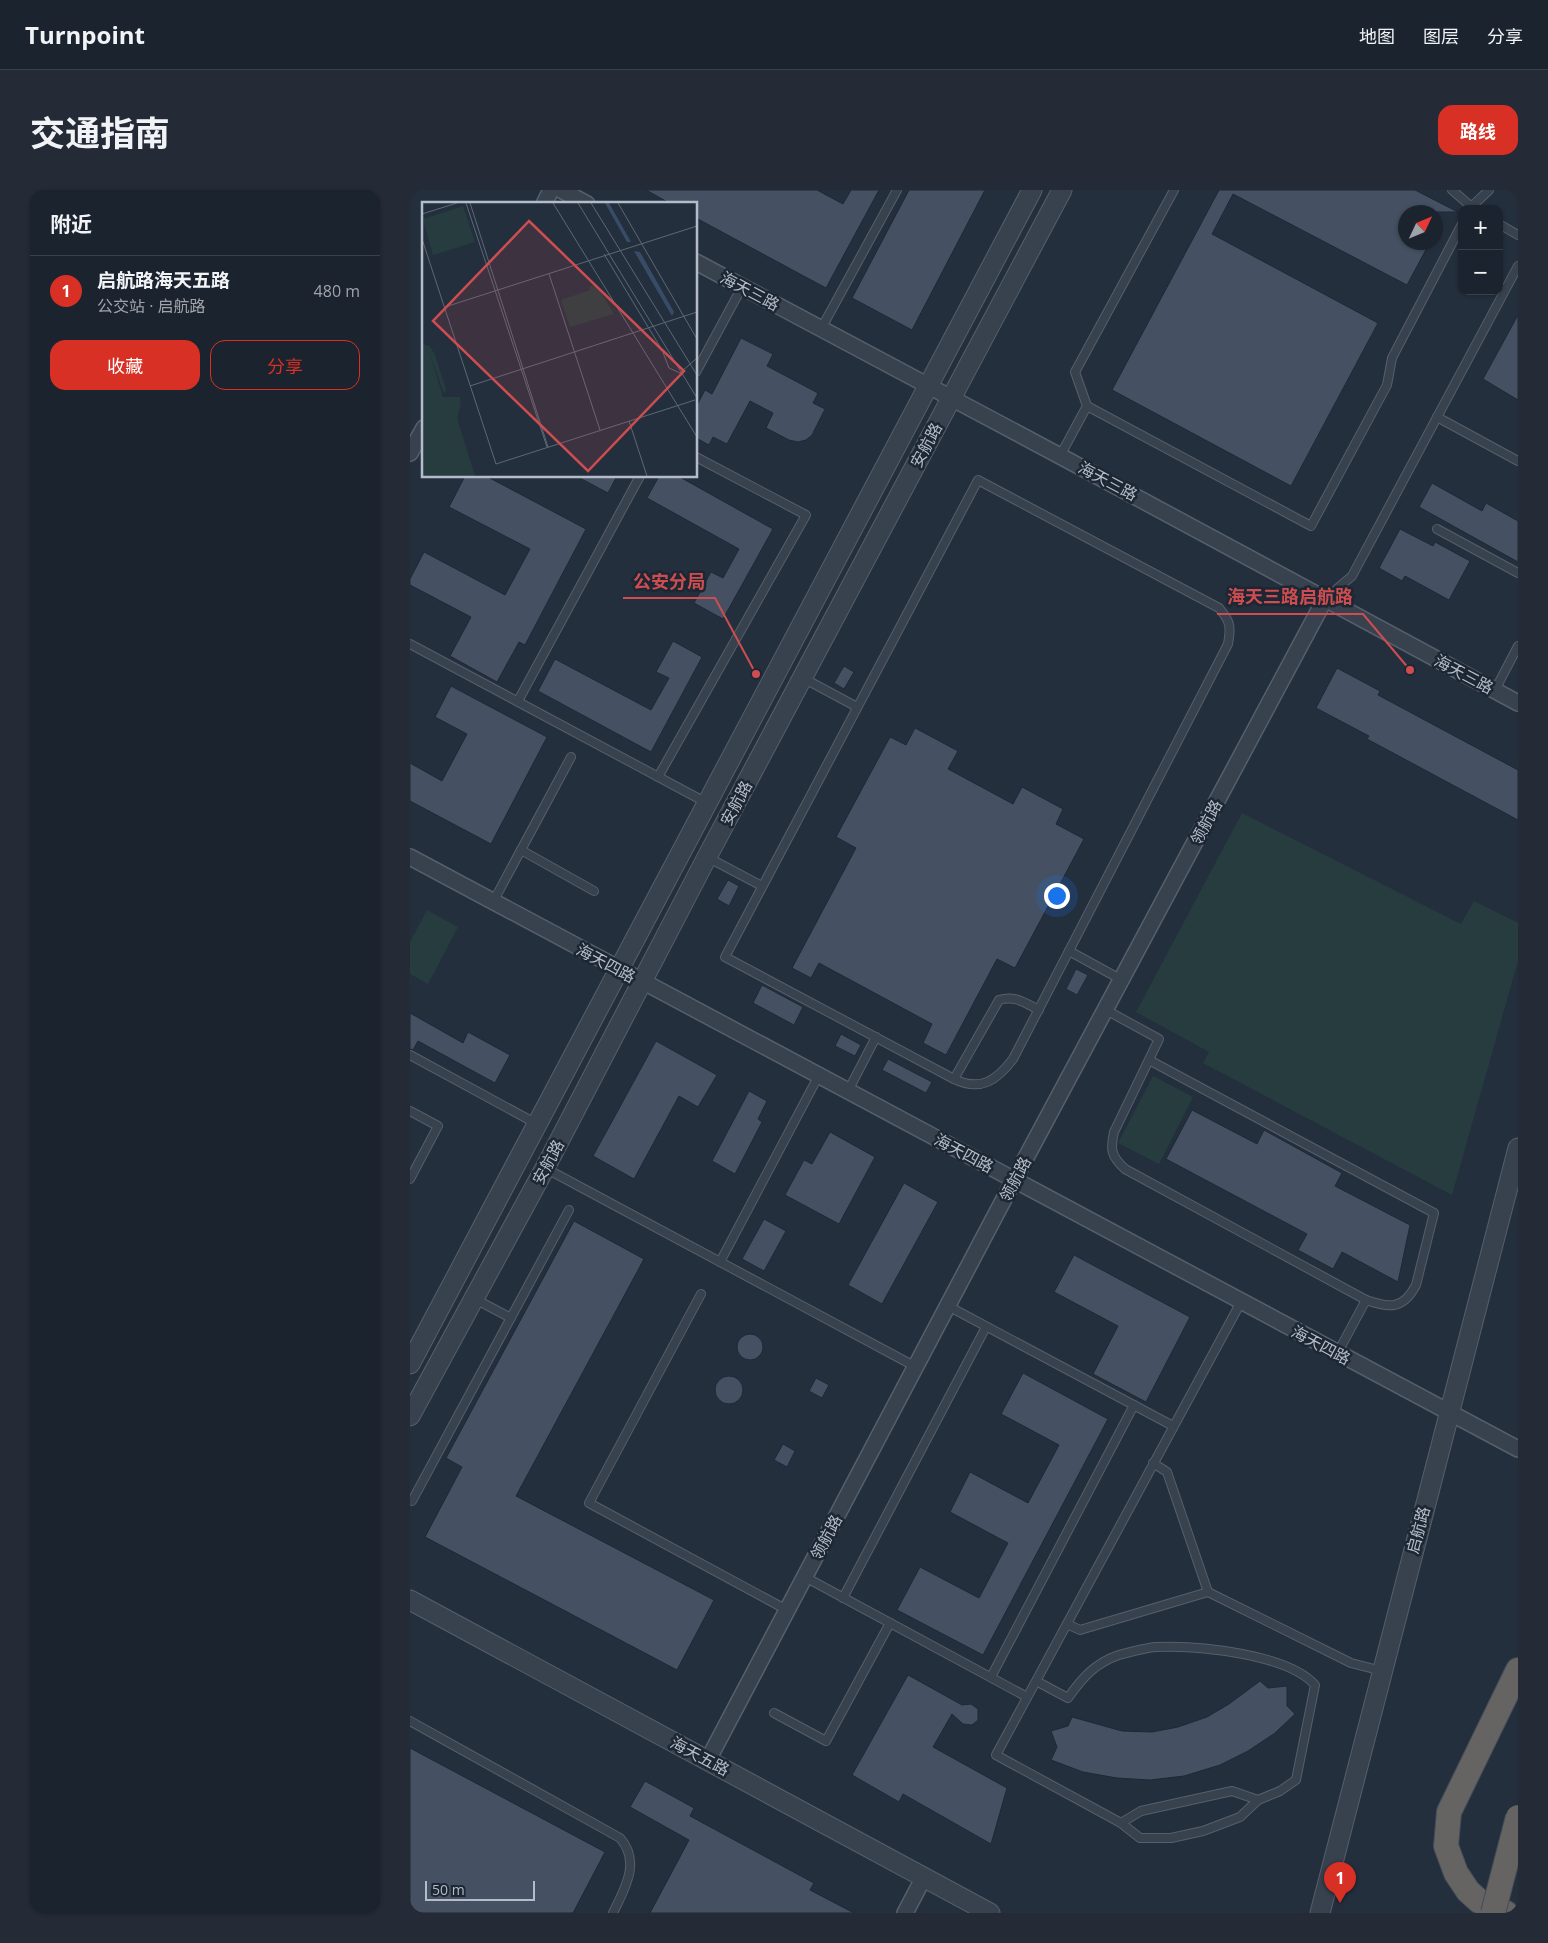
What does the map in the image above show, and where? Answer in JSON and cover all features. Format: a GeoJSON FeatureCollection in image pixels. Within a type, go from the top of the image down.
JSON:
{"type":"FeatureCollection","features":[{"type":"Feature","properties":{"kind":"highway"},"geometry":{"type":"LineString","coordinates":[[1506,1913],[1479,1901],[1468,1891],[1456,1873],[1446,1846],[1449,1812],[1518,1670]]}},
{"type":"Feature","properties":{"kind":"highway"},"geometry":{"type":"LineString","coordinates":[[1493,1913],[1518,1817]]}},
{"type":"Feature","properties":{"kind":"street"},"geometry":{"type":"LineString","coordinates":[[545,202],[551,190]]}},
{"type":"Feature","properties":{"kind":"street"},"geometry":{"type":"LineString","coordinates":[[561,190],[583,202]]}},
{"type":"Feature","properties":{"kind":"street","name":"安航路"},"geometry":{"type":"LineString","coordinates":[[410,1364],[1032,190]]}},
{"type":"Feature","properties":{"kind":"street","name":"安航路"},"geometry":{"type":"LineString","coordinates":[[410,1416],[545,1168],[707,857],[1062,190]]}},
{"type":"Feature","properties":{"kind":"street","name":"海天三路"},"geometry":{"type":"LineString","coordinates":[[698,263],[1518,703]]}},
{"type":"Feature","properties":{"kind":"street"},"geometry":{"type":"LineString","coordinates":[[410,453],[422,432]]}},
{"type":"Feature","properties":{"kind":"street","name":"领航路"},"geometry":{"type":"LineString","coordinates":[[708,1760],[1014,1180],[1325,599]]}},
{"type":"Feature","properties":{"kind":"street","name":"海天四路"},"geometry":{"type":"LineString","coordinates":[[410,857],[1518,1449]]}},
{"type":"Feature","properties":{"kind":"street","name":"启航路"},"geometry":{"type":"LineString","coordinates":[[1320,1913],[1518,1148]]}},
{"type":"Feature","properties":{"kind":"street","name":"海天五路"},"geometry":{"type":"LineString","coordinates":[[410,1600],[990,1913]]}},
{"type":"Feature","properties":{"kind":"street"},"geometry":{"type":"LineString","coordinates":[[905,1913],[924,1878]]}},
{"type":"Feature","properties":{"kind":"lane"},"geometry":{"type":"LineString","coordinates":[[821,329],[897,190]]}},
{"type":"Feature","properties":{"kind":"lane"},"geometry":{"type":"LineString","coordinates":[[1174,190],[1075,372],[1087,406],[1311,526],[1387,385],[1392,358],[1458,232]]}},
{"type":"Feature","properties":{"kind":"lane"},"geometry":{"type":"LineString","coordinates":[[1452,190],[1468,205]]}},
{"type":"Feature","properties":{"kind":"lane"},"geometry":{"type":"LineString","coordinates":[[1474,205],[1489,190]]}},
{"type":"Feature","properties":{"kind":"lane"},"geometry":{"type":"LineString","coordinates":[[1503,226],[1518,235]]}},
{"type":"Feature","properties":{"kind":"lane"},"geometry":{"type":"LineString","coordinates":[[1325,599],[1352,576],[1518,266]]}},
{"type":"Feature","properties":{"kind":"lane"},"geometry":{"type":"LineString","coordinates":[[698,368],[742,287]]}},
{"type":"Feature","properties":{"kind":"lane"},"geometry":{"type":"LineString","coordinates":[[1060,456],[1087,406]]}},
{"type":"Feature","properties":{"kind":"lane"},"geometry":{"type":"LineString","coordinates":[[1437,417],[1518,460]]}},
{"type":"Feature","properties":{"kind":"lane"},"geometry":{"type":"LineString","coordinates":[[658,777],[806,515],[698,458]]}},
{"type":"Feature","properties":{"kind":"lane"},"geometry":{"type":"LineString","coordinates":[[518,701],[639,478]]}},
{"type":"Feature","properties":{"kind":"lane"},"geometry":{"type":"LineString","coordinates":[[978,480],[1219,608],[1228,619],[1231,631],[1228,644],[1134,827],[1013,1059],[1003,1073],[990,1082],[976,1085],[954,1079],[725,956],[857,707],[978,480]]}},
{"type":"Feature","properties":{"kind":"lane"},"geometry":{"type":"LineString","coordinates":[[1437,529],[1518,573]]}},
{"type":"Feature","properties":{"kind":"lane"},"geometry":{"type":"LineString","coordinates":[[410,644],[707,803]]}},
{"type":"Feature","properties":{"kind":"lane"},"geometry":{"type":"LineString","coordinates":[[1495,690],[1518,646]]}},
{"type":"Feature","properties":{"kind":"lane"},"geometry":{"type":"LineString","coordinates":[[803,678],[857,707]]}},
{"type":"Feature","properties":{"kind":"lane"},"geometry":{"type":"LineString","coordinates":[[493,902],[571,756]]}},
{"type":"Feature","properties":{"kind":"lane"},"geometry":{"type":"LineString","coordinates":[[521,850],[594,891]]}},
{"type":"Feature","properties":{"kind":"lane"},"geometry":{"type":"LineString","coordinates":[[707,857],[762,886]]}},
{"type":"Feature","properties":{"kind":"lane"},"geometry":{"type":"LineString","coordinates":[[1069,951],[1122,980]]}},
{"type":"Feature","properties":{"kind":"lane"},"geometry":{"type":"LineString","coordinates":[[954,1079],[999,1000],[1007,997],[1016,998],[1038,1010]]}},
{"type":"Feature","properties":{"kind":"lane"},"geometry":{"type":"LineString","coordinates":[[1106,1010],[1159,1039],[1114,1132],[1111,1144],[1114,1158],[1125,1169],[1366,1300],[1384,1306],[1394,1306],[1404,1301],[1411,1294],[1416,1285],[1434,1213],[1149,1060]]}},
{"type":"Feature","properties":{"kind":"lane"},"geometry":{"type":"LineString","coordinates":[[848,1091],[876,1037]]}},
{"type":"Feature","properties":{"kind":"lane"},"geometry":{"type":"LineString","coordinates":[[410,1055],[537,1124]]}},
{"type":"Feature","properties":{"kind":"lane"},"geometry":{"type":"LineString","coordinates":[[720,1262],[819,1076]]}},
{"type":"Feature","properties":{"kind":"lane"},"geometry":{"type":"LineString","coordinates":[[410,1111],[438,1126],[410,1179]]}},
{"type":"Feature","properties":{"kind":"lane"},"geometry":{"type":"LineString","coordinates":[[545,1168],[916,1367]]}},
{"type":"Feature","properties":{"kind":"lane"},"geometry":{"type":"LineString","coordinates":[[412,1501],[568,1210]]}},
{"type":"Feature","properties":{"kind":"lane"},"geometry":{"type":"LineString","coordinates":[[701,1294],[589,1503],[788,1610]]}},
{"type":"Feature","properties":{"kind":"lane"},"geometry":{"type":"LineString","coordinates":[[473,1298],[511,1318]]}},
{"type":"Feature","properties":{"kind":"lane"},"geometry":{"type":"LineString","coordinates":[[1338,1354],[1366,1300]]}},
{"type":"Feature","properties":{"kind":"lane"},"geometry":{"type":"LineString","coordinates":[[1036,1681],[1068,1698],[1091,1669],[1118,1655],[1154,1647],[1196,1648],[1244,1654],[1289,1668],[1308,1677],[1315,1685],[1296,1780],[1280,1792],[1258,1800],[1240,1817],[1202,1831],[1171,1838],[1140,1838],[1122,1823],[996,1755],[1027,1697],[1154,1464],[1241,1302]]}},
{"type":"Feature","properties":{"kind":"lane"},"geometry":{"type":"LineString","coordinates":[[948,1306],[1174,1426]]}},
{"type":"Feature","properties":{"kind":"lane"},"geometry":{"type":"LineString","coordinates":[[844,1598],[986,1327]]}},
{"type":"Feature","properties":{"kind":"lane"},"geometry":{"type":"LineString","coordinates":[[991,1677],[1134,1405]]}},
{"type":"Feature","properties":{"kind":"lane"},"geometry":{"type":"LineString","coordinates":[[1154,1464],[1168,1472],[1208,1592]]}},
{"type":"Feature","properties":{"kind":"lane"},"geometry":{"type":"LineString","coordinates":[[805,1578],[1027,1697]]}},
{"type":"Feature","properties":{"kind":"lane"},"geometry":{"type":"LineString","coordinates":[[1067,1624],[1080,1630],[1208,1592],[1351,1663],[1382,1671]]}},
{"type":"Feature","properties":{"kind":"lane"},"geometry":{"type":"LineString","coordinates":[[774,1713],[826,1741],[890,1623]]}},
{"type":"Feature","properties":{"kind":"lane"},"geometry":{"type":"LineString","coordinates":[[410,1721],[620,1838],[627,1845],[631,1856],[630,1870],[613,1913]]}},
{"type":"Feature","properties":{"kind":"lane"},"geometry":{"type":"LineString","coordinates":[[1122,1823],[1141,1812],[1232,1791],[1258,1800]]}},
{"type":"Feature","properties":{"kind":"green space"},"geometry":{"type":"Polygon","coordinates":[[[1242,813],[1461,924],[1474,901],[1518,923],[1518,961],[1452,1195],[1203,1063],[1209,1052],[1136,1012],[1242,813]]]}},
{"type":"Feature","properties":{"kind":"green space"},"geometry":{"type":"Polygon","coordinates":[[[427,910],[458,927],[428,984],[410,974],[410,942],[427,910]]]}},
{"type":"Feature","properties":{"kind":"green space"},"geometry":{"type":"Polygon","coordinates":[[[1153,1076],[1193,1097],[1159,1164],[1118,1143],[1153,1076]]]}},
{"type":"Feature","properties":{"kind":"building"},"geometry":{"type":"Polygon","coordinates":[[[646,190],[817,190],[843,204],[851,190],[879,190],[826,288],[698,219],[698,202],[667,202],[646,190]]]}},
{"type":"Feature","properties":{"kind":"building"},"geometry":{"type":"Polygon","coordinates":[[[909,190],[985,190],[912,330],[852,298],[909,190]]]}},
{"type":"Feature","properties":{"kind":"building"},"geometry":{"type":"Polygon","coordinates":[[[1219,190],[1415,190],[1458,212],[1443,212],[1443,205],[1398,205],[1398,250],[1426,250],[1407,285],[1233,194],[1212,234],[1378,323],[1291,486],[1112,390],[1219,190]]]}},
{"type":"Feature","properties":{"kind":"building"},"geometry":{"type":"Polygon","coordinates":[[[1518,315],[1518,400],[1483,379],[1518,315]]]}},
{"type":"Feature","properties":{"kind":"building"},"geometry":{"type":"Polygon","coordinates":[[[741,338],[773,354],[767,366],[818,393],[813,403],[825,409],[812,435],[806,440],[798,442],[789,440],[766,428],[773,413],[750,401],[727,444],[713,437],[709,445],[698,439],[698,403],[705,390],[712,394],[741,338]]]}},
{"type":"Feature","properties":{"kind":"building"},"geometry":{"type":"Polygon","coordinates":[[[464,478],[490,478],[586,529],[525,645],[519,642],[497,682],[450,656],[471,617],[410,585],[410,579],[424,552],[505,595],[530,549],[449,507],[464,478]]]}},
{"type":"Feature","properties":{"kind":"building"},"geometry":{"type":"Polygon","coordinates":[[[580,478],[616,478],[608,493],[580,478]]]}},
{"type":"Feature","properties":{"kind":"building"},"geometry":{"type":"Polygon","coordinates":[[[658,478],[682,478],[773,529],[723,619],[694,603],[711,572],[723,578],[739,549],[647,498],[658,478]]]}},
{"type":"Feature","properties":{"kind":"building"},"geometry":{"type":"Polygon","coordinates":[[[1432,483],[1482,511],[1486,503],[1518,521],[1518,562],[1419,507],[1432,483]]]}},
{"type":"Feature","properties":{"kind":"building"},"geometry":{"type":"Polygon","coordinates":[[[1400,529],[1433,546],[1435,542],[1470,561],[1449,600],[1405,576],[1402,581],[1379,568],[1400,529]]]}},
{"type":"Feature","properties":{"kind":"building"},"geometry":{"type":"Polygon","coordinates":[[[673,641],[702,657],[651,752],[538,691],[555,659],[651,710],[669,678],[656,672],[673,641]]]}},
{"type":"Feature","properties":{"kind":"building"},"geometry":{"type":"Polygon","coordinates":[[[844,666],[854,672],[844,689],[834,683],[844,666]]]}},
{"type":"Feature","properties":{"kind":"building"},"geometry":{"type":"Polygon","coordinates":[[[1337,668],[1380,691],[1378,695],[1518,770],[1518,820],[1367,739],[1369,736],[1316,708],[1337,668]]]}},
{"type":"Feature","properties":{"kind":"building"},"geometry":{"type":"Polygon","coordinates":[[[451,686],[547,737],[491,844],[410,801],[410,763],[442,781],[467,734],[435,717],[451,686]]]}},
{"type":"Feature","properties":{"kind":"building"},"geometry":{"type":"Polygon","coordinates":[[[915,728],[958,751],[948,769],[1013,804],[1022,787],[1063,809],[1056,824],[1084,839],[1015,968],[997,959],[946,1055],[923,1043],[932,1024],[819,963],[811,978],[792,968],[856,848],[836,837],[890,737],[906,745],[915,728]]]}},
{"type":"Feature","properties":{"kind":"building"},"geometry":{"type":"Polygon","coordinates":[[[728,880],[739,886],[729,906],[717,899],[728,880]]]}},
{"type":"Feature","properties":{"kind":"building"},"geometry":{"type":"Polygon","coordinates":[[[1076,969],[1088,975],[1077,995],[1066,989],[1076,969]]]}},
{"type":"Feature","properties":{"kind":"building"},"geometry":{"type":"Polygon","coordinates":[[[762,985],[803,1007],[794,1025],[753,1003],[762,985]]]}},
{"type":"Feature","properties":{"kind":"building"},"geometry":{"type":"Polygon","coordinates":[[[410,1013],[463,1043],[468,1032],[510,1055],[495,1083],[418,1041],[413,1050],[410,1049],[410,1013]]]}},
{"type":"Feature","properties":{"kind":"building"},"geometry":{"type":"Polygon","coordinates":[[[841,1034],[861,1045],[855,1056],[835,1046],[841,1034]]]}},
{"type":"Feature","properties":{"kind":"building"},"geometry":{"type":"Polygon","coordinates":[[[656,1041],[717,1075],[698,1107],[679,1096],[634,1179],[593,1156],[656,1041]]]}},
{"type":"Feature","properties":{"kind":"building"},"geometry":{"type":"Polygon","coordinates":[[[888,1059],[932,1082],[926,1093],[882,1070],[888,1059]]]}},
{"type":"Feature","properties":{"kind":"building"},"geometry":{"type":"Polygon","coordinates":[[[749,1091],[767,1101],[758,1119],[762,1122],[735,1174],[712,1161],[749,1091]]]}},
{"type":"Feature","properties":{"kind":"building"},"geometry":{"type":"Polygon","coordinates":[[[1192,1110],[1257,1144],[1264,1130],[1342,1173],[1335,1186],[1410,1225],[1398,1282],[1342,1252],[1333,1269],[1298,1250],[1307,1234],[1166,1159],[1192,1110]]]}},
{"type":"Feature","properties":{"kind":"building"},"geometry":{"type":"Polygon","coordinates":[[[830,1132],[875,1157],[839,1224],[785,1195],[804,1160],[812,1164],[830,1132]]]}},
{"type":"Feature","properties":{"kind":"building"},"geometry":{"type":"Polygon","coordinates":[[[904,1183],[938,1202],[882,1304],[848,1285],[904,1183]]]}},
{"type":"Feature","properties":{"kind":"building"},"geometry":{"type":"Polygon","coordinates":[[[764,1219],[786,1231],[764,1271],[742,1259],[764,1219]]]}},
{"type":"Feature","properties":{"kind":"building"},"geometry":{"type":"Polygon","coordinates":[[[574,1221],[644,1259],[516,1496],[714,1600],[677,1670],[425,1537],[462,1467],[446,1458],[574,1221]]]}},
{"type":"Feature","properties":{"kind":"building"},"geometry":{"type":"Polygon","coordinates":[[[1074,1255],[1190,1317],[1146,1402],[1093,1374],[1118,1326],[1054,1292],[1074,1255]]]}},
{"type":"Feature","properties":{"kind":"building"},"geometry":{"type":"Polygon","coordinates":[[[750,1334],[760,1337],[763,1347],[760,1357],[750,1360],[740,1357],[737,1347],[740,1337],[750,1334]]]}},
{"type":"Feature","properties":{"kind":"building"},"geometry":{"type":"Polygon","coordinates":[[[1023,1373],[1108,1419],[983,1655],[897,1610],[920,1567],[979,1598],[1008,1543],[950,1512],[970,1472],[1028,1503],[1059,1445],[1001,1414],[1023,1373]]]}},
{"type":"Feature","properties":{"kind":"building"},"geometry":{"type":"Polygon","coordinates":[[[729,1376],[739,1380],[743,1390],[739,1400],[729,1404],[719,1400],[715,1390],[719,1380],[729,1376]]]}},
{"type":"Feature","properties":{"kind":"building"},"geometry":{"type":"Polygon","coordinates":[[[816,1378],[829,1385],[822,1398],[809,1391],[816,1378]]]}},
{"type":"Feature","properties":{"kind":"building"},"geometry":{"type":"Polygon","coordinates":[[[783,1444],[795,1451],[787,1467],[774,1460],[783,1444]]]}},
{"type":"Feature","properties":{"kind":"building"},"geometry":{"type":"Polygon","coordinates":[[[908,1675],[962,1705],[971,1704],[978,1709],[978,1720],[972,1725],[963,1724],[952,1714],[933,1747],[1007,1788],[991,1844],[903,1794],[899,1802],[852,1775],[908,1675]]]}},
{"type":"Feature","properties":{"kind":"building"},"geometry":{"type":"Polygon","coordinates":[[[1260,1681],[1268,1688],[1287,1686],[1287,1706],[1295,1714],[1275,1733],[1248,1751],[1220,1765],[1184,1776],[1150,1780],[1117,1778],[1083,1772],[1051,1760],[1057,1747],[1051,1731],[1068,1726],[1072,1717],[1122,1731],[1152,1732],[1178,1727],[1207,1717],[1229,1704],[1260,1681]]]}},
{"type":"Feature","properties":{"kind":"building"},"geometry":{"type":"Polygon","coordinates":[[[410,1748],[605,1852],[573,1913],[410,1913],[410,1748]]]}},
{"type":"Feature","properties":{"kind":"building"},"geometry":{"type":"Polygon","coordinates":[[[645,1781],[694,1808],[690,1816],[814,1883],[810,1890],[854,1913],[650,1913],[689,1840],[630,1807],[645,1781]]]}},
{"type":"Feature","properties":{"kind":"place","name":"海天三路启航路"},"geometry":{"type":"Point","coordinates":[1410,670]}},
{"type":"Feature","properties":{"kind":"place","name":"公安分局"},"geometry":{"type":"Point","coordinates":[756,674]}},
{"type":"Feature","properties":{"kind":"place","name":"启航路海天五路"},"geometry":{"type":"Point","coordinates":[1340,1903]}}]}
